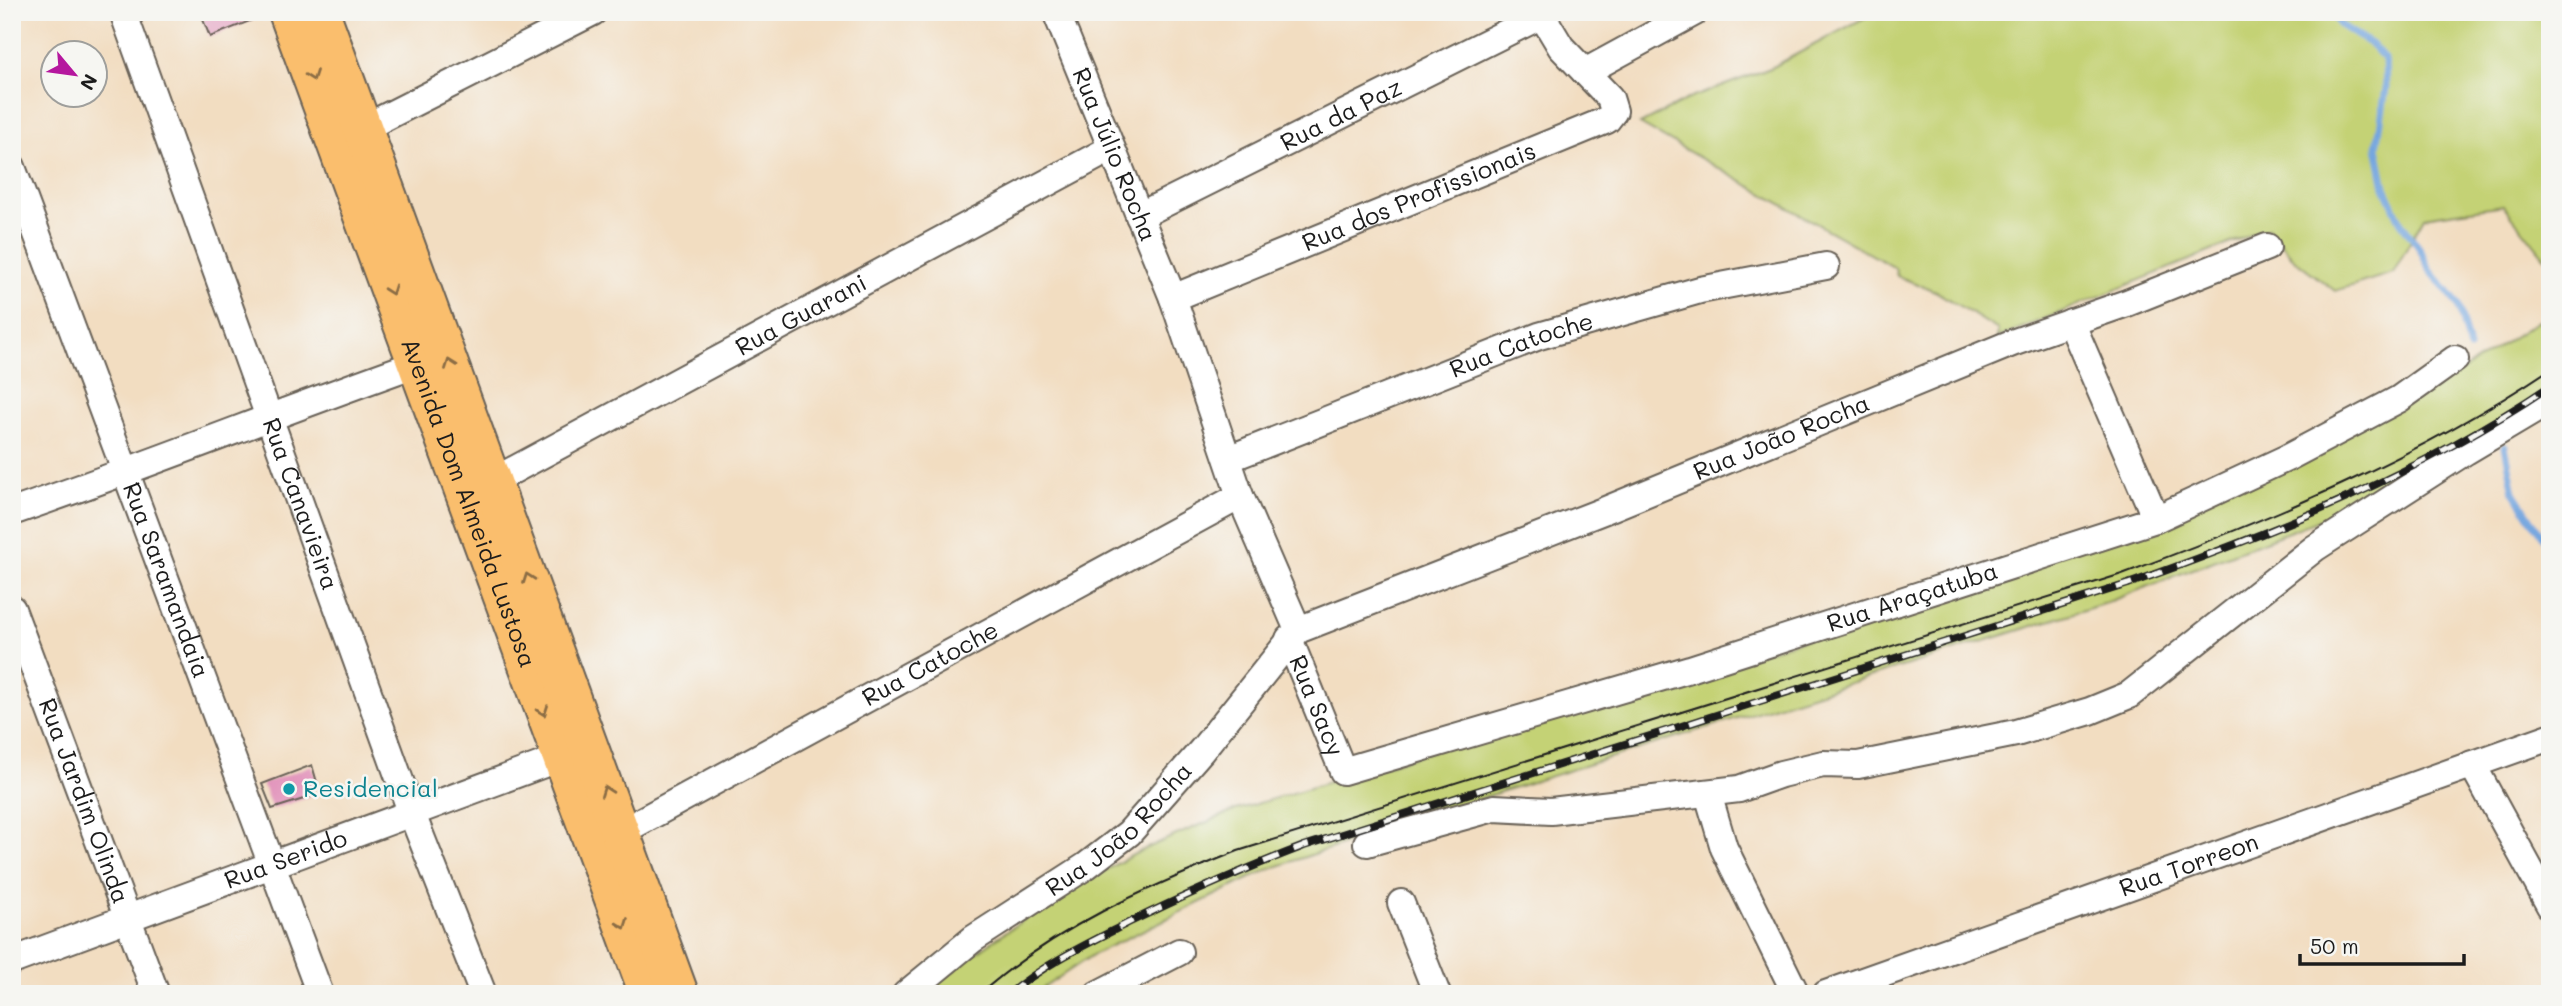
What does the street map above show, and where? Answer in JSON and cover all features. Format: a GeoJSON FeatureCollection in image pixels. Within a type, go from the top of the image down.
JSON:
{"type":"FeatureCollection","features":[{"type":"Feature","properties":{"kind":"main road","name":"Avenida Dom Almeida Lustosa"},"geometry":{"type":"LineString","coordinates":[[288,12],[560,758],[649,994]]}},
{"type":"Feature","properties":{"kind":"main road","name":"Avenida Dom Almeida Lustosa"},"geometry":{"type":"LineString","coordinates":[[320,12],[679,994]]}},
{"type":"Feature","properties":{"kind":"street","name":"Rua Canavieira"},"geometry":{"type":"LineString","coordinates":[[123,12],[412,814],[483,994]]}},
{"type":"Feature","properties":{"kind":"street"},"geometry":{"type":"LineString","coordinates":[[364,128],[593,12]]}},
{"type":"Feature","properties":{"kind":"street","name":"Rua Júlio Rocha"},"geometry":{"type":"LineString","coordinates":[[1056,12],[1172,298]]}},
{"type":"Feature","properties":{"kind":"street"},"geometry":{"type":"LineString","coordinates":[[1585,72],[1695,12]]}},
{"type":"Feature","properties":{"kind":"street","name":"Rua dos Profissionais"},"geometry":{"type":"LineString","coordinates":[[1172,298],[1607,120],[1614,111],[1610,98],[1561,47],[1541,13]]}},
{"type":"Feature","properties":{"kind":"street","name":"Rua da Paz"},"geometry":{"type":"LineString","coordinates":[[1139,216],[1541,13]]}},
{"type":"Feature","properties":{"kind":"street","name":"Rua Guarani"},"geometry":{"type":"LineString","coordinates":[[493,481],[1110,149]]}},
{"type":"Feature","properties":{"kind":"street","name":"Rua Saramandaia"},"geometry":{"type":"LineString","coordinates":[[12,167],[320,994]]}},
{"type":"Feature","properties":{"kind":"street","name":"Rua João Rocha"},"geometry":{"type":"LineString","coordinates":[[906,994],[973,939],[1086,866],[1129,833],[1202,750],[1293,635],[2012,343],[2267,247]]}},
{"type":"Feature","properties":{"kind":"street","name":"Rua Catoche"},"geometry":{"type":"LineString","coordinates":[[1228,459],[1539,336],[1700,290],[1826,265]]}},
{"type":"Feature","properties":{"kind":"street"},"geometry":{"type":"LineString","coordinates":[[1172,298],[1240,496],[1293,635]]}},
{"type":"Feature","properties":{"kind":"street"},"geometry":{"type":"LineString","coordinates":[[2071,322],[2156,519]]}},
{"type":"Feature","properties":{"kind":"street","name":"Rua Araçatuba"},"geometry":{"type":"LineString","coordinates":[[1343,771],[1690,670],[2156,519],[2287,458],[2376,411],[2455,359]]}},
{"type":"Feature","properties":{"kind":"street"},"geometry":{"type":"LineString","coordinates":[[12,512],[126,473],[269,415],[418,363]]}},
{"type":"Feature","properties":{"kind":"street"},"geometry":{"type":"LineString","coordinates":[[1367,842],[1494,807],[1551,811],[1631,799],[1708,794],[1739,789],[1823,764],[1858,765],[2016,733],[2090,711],[2129,695],[2315,548],[2466,451],[2550,401]]}},
{"type":"Feature","properties":{"kind":"street","name":"Rua Catoche"},"geometry":{"type":"LineString","coordinates":[[621,832],[1240,496]]}},
{"type":"Feature","properties":{"kind":"street","name":"Rua Jardim Olinda"},"geometry":{"type":"LineString","coordinates":[[12,609],[156,994]]}},
{"type":"Feature","properties":{"kind":"street","name":"Rua Sacy"},"geometry":{"type":"LineString","coordinates":[[1293,635],[1343,771]]}},
{"type":"Feature","properties":{"kind":"street","name":"Rua Torreon"},"geometry":{"type":"LineString","coordinates":[[1826,994],[2550,737]]}},
{"type":"Feature","properties":{"kind":"street","name":"Rua Serido"},"geometry":{"type":"LineString","coordinates":[[12,961],[560,758]]}},
{"type":"Feature","properties":{"kind":"street"},"geometry":{"type":"LineString","coordinates":[[2472,764],[2550,906]]}},
{"type":"Feature","properties":{"kind":"street"},"geometry":{"type":"LineString","coordinates":[[1708,794],[1724,848],[1796,994]]}},
{"type":"Feature","properties":{"kind":"street"},"geometry":{"type":"LineString","coordinates":[[1401,903],[1437,994]]}},
{"type":"Feature","properties":{"kind":"street"},"geometry":{"type":"LineString","coordinates":[[1098,994],[1179,952]]}},
{"type":"Feature","properties":{"kind":"green space"},"geometry":{"type":"Polygon","coordinates":[[[1875,12],[2550,12],[2550,264],[2503,205],[2424,217],[2393,273],[2335,291],[2295,260],[2268,228],[1997,338],[1998,330],[1935,291],[1897,276],[1895,268],[1640,124],[1686,100],[1773,67],[1875,12]]]}},
{"type":"Feature","properties":{"kind":"green space"},"geometry":{"type":"Polygon","coordinates":[[[2550,313],[2550,397],[2398,485],[2337,513],[2103,604],[1500,792],[1269,869],[1094,954],[1034,994],[924,994],[999,937],[1078,885],[1146,849],[1236,810],[1939,599],[2451,378],[2550,313]]]}},
{"type":"Feature","properties":{"kind":"building"},"geometry":{"type":"Polygon","coordinates":[[[200,12],[267,12],[267,14],[210,37],[200,12]]]}},
{"type":"Feature","properties":{"kind":"building","name":"Residencial"},"geometry":{"type":"Polygon","coordinates":[[[312,765],[318,786],[310,791],[310,797],[272,809],[262,784],[312,765]]]}},
{"type":"Feature","properties":{"kind":"waterway"},"geometry":{"type":"LineString","coordinates":[[2334,12],[2339,24],[2372,45],[2385,59],[2386,88],[2377,147],[2385,187],[2401,223],[2420,249],[2430,270],[2458,304],[2469,348]]}},
{"type":"Feature","properties":{"kind":"waterway"},"geometry":{"type":"LineString","coordinates":[[2505,446],[2514,492],[2550,549]]}},
{"type":"Feature","properties":{"kind":"tram line"},"geometry":{"type":"LineString","coordinates":[[980,994],[1009,970],[1070,929],[1136,895],[1238,851],[2122,574],[2233,531],[2342,484],[2448,431],[2550,369]]}},
{"type":"Feature","properties":{"kind":"railway"},"geometry":{"type":"LineString","coordinates":[[1009,994],[1051,964],[1128,923],[1304,846],[2128,584],[2238,544],[2398,474],[2501,418],[2550,386]]}},
{"type":"Feature","properties":{"kind":"place","name":"Residencial"},"geometry":{"type":"Point","coordinates":[289,789]}}]}
